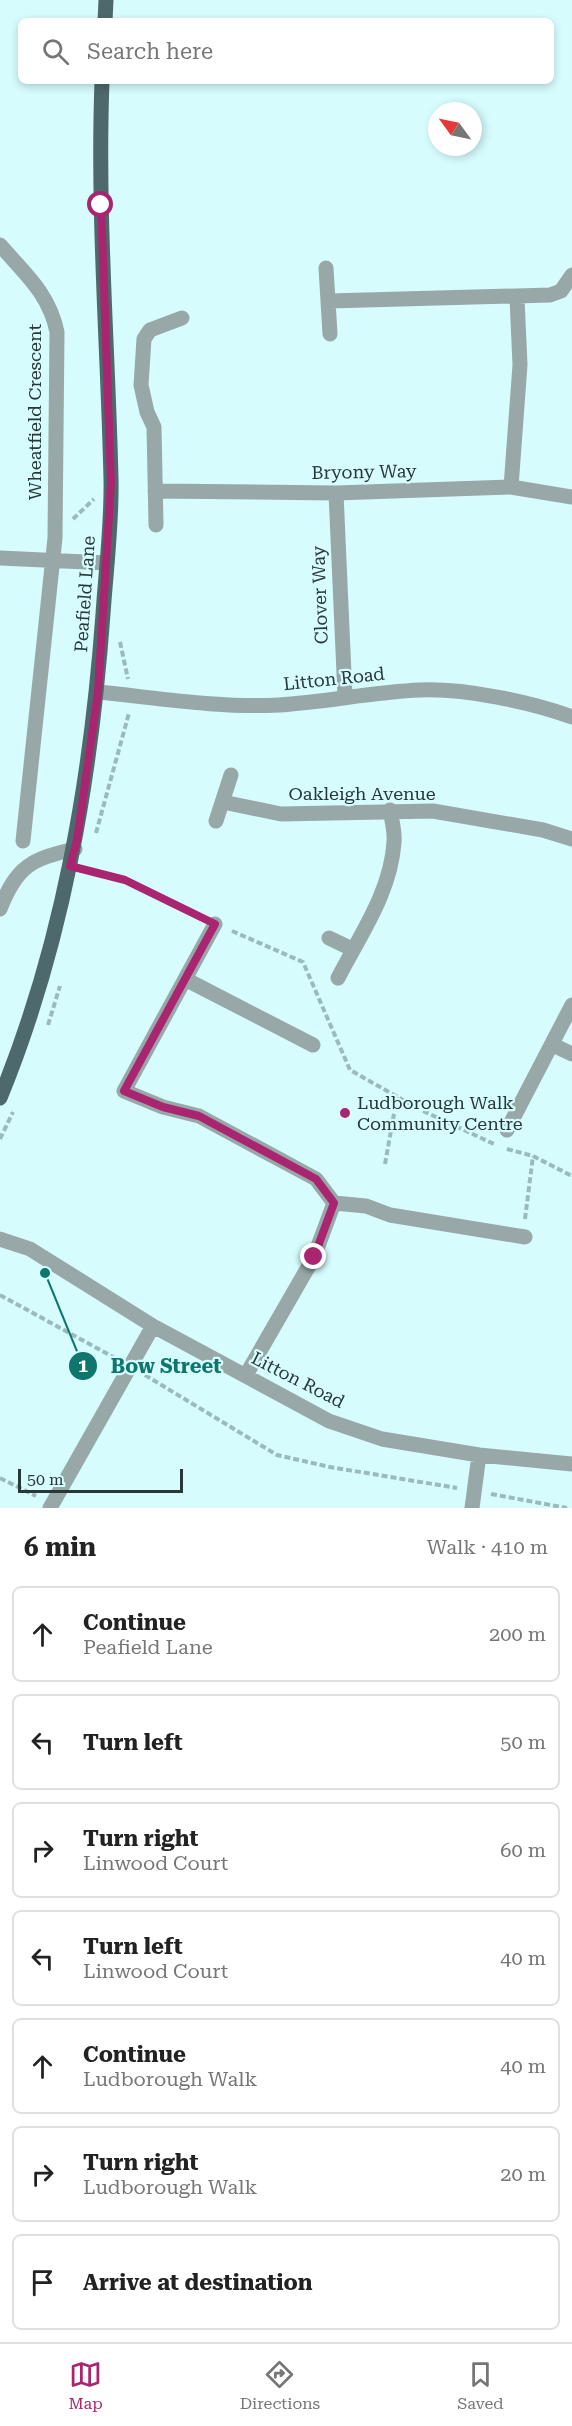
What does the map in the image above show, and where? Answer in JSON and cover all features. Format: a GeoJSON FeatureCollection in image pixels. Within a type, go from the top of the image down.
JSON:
{"type":"FeatureCollection","features":[{"type":"Feature","properties":{"kind":"main road"},"geometry":{"type":"LineString","coordinates":[[105,18],[106,0]]}},
{"type":"Feature","properties":{"kind":"main road","name":"Peafield Lane"},"geometry":{"type":"LineString","coordinates":[[0,1098],[40,986],[75,849],[98,692],[111,482],[101,205],[102,84]]}},
{"type":"Feature","properties":{"kind":"street","name":"Wheatfield Crescent"},"geometry":{"type":"LineString","coordinates":[[0,245],[40,291],[52,310],[57,332],[55,538],[22,841]]}},
{"type":"Feature","properties":{"kind":"street"},"geometry":{"type":"LineString","coordinates":[[326,268],[330,334]]}},
{"type":"Feature","properties":{"kind":"street"},"geometry":{"type":"LineString","coordinates":[[329,301],[517,298],[550,295],[561,291],[572,275]]}},
{"type":"Feature","properties":{"kind":"street"},"geometry":{"type":"LineString","coordinates":[[512,487],[520,365],[517,298]]}},
{"type":"Feature","properties":{"kind":"street"},"geometry":{"type":"LineString","coordinates":[[156,525],[154,427],[147,412],[141,386],[144,339],[150,330],[182,318]]}},
{"type":"Feature","properties":{"kind":"street","name":"Bryony Way"},"geometry":{"type":"LineString","coordinates":[[155,491],[336,493],[512,487],[572,497]]}},
{"type":"Feature","properties":{"kind":"street","name":"Clover Way"},"geometry":{"type":"LineString","coordinates":[[336,493],[345,696]]}},
{"type":"Feature","properties":{"kind":"street"},"geometry":{"type":"LineString","coordinates":[[0,558],[107,563]]}},
{"type":"Feature","properties":{"kind":"street","name":"Litton Road"},"geometry":{"type":"LineString","coordinates":[[98,692],[231,706],[281,705],[423,689],[488,696],[549,709],[572,717]]}},
{"type":"Feature","properties":{"kind":"street"},"geometry":{"type":"LineString","coordinates":[[216,821],[231,775]]}},
{"type":"Feature","properties":{"kind":"street","name":"Oakleigh Avenue"},"geometry":{"type":"LineString","coordinates":[[223,802],[281,814],[390,810],[434,811],[543,830],[572,838]]}},
{"type":"Feature","properties":{"kind":"street"},"geometry":{"type":"LineString","coordinates":[[338,978],[381,896],[391,871],[395,840],[390,810]]}},
{"type":"Feature","properties":{"kind":"street"},"geometry":{"type":"LineString","coordinates":[[0,909],[19,871],[48,855],[75,849]]}},
{"type":"Feature","properties":{"kind":"street"},"geometry":{"type":"LineString","coordinates":[[215,924],[124,1091],[163,1107],[199,1116],[316,1179],[334,1203],[366,1206],[390,1215],[525,1237]]}},
{"type":"Feature","properties":{"kind":"street"},"geometry":{"type":"LineString","coordinates":[[329,938],[352,949]]}},
{"type":"Feature","properties":{"kind":"street"},"geometry":{"type":"LineString","coordinates":[[185,980],[313,1045]]}},
{"type":"Feature","properties":{"kind":"street"},"geometry":{"type":"LineString","coordinates":[[507,1130],[572,1005]]}},
{"type":"Feature","properties":{"kind":"street"},"geometry":{"type":"LineString","coordinates":[[553,1045],[572,1054]]}},
{"type":"Feature","properties":{"kind":"street"},"geometry":{"type":"LineString","coordinates":[[246,1375],[314,1257],[334,1203]]}},
{"type":"Feature","properties":{"kind":"street","name":"Litton Road"},"geometry":{"type":"LineString","coordinates":[[0,1239],[30,1250],[153,1326],[329,1420],[382,1439],[479,1455],[572,1464]]}},
{"type":"Feature","properties":{"kind":"street"},"geometry":{"type":"LineString","coordinates":[[52,1506],[132,1368],[153,1326]]}},
{"type":"Feature","properties":{"kind":"street"},"geometry":{"type":"LineString","coordinates":[[472,1508],[479,1455]]}},
{"type":"Feature","properties":{"kind":"path"},"geometry":{"type":"LineString","coordinates":[[55,538],[111,482]]}},
{"type":"Feature","properties":{"kind":"path"},"geometry":{"type":"LineString","coordinates":[[70,866],[125,880],[215,924],[303,962],[350,1070],[397,1097],[498,1146],[533,1156],[572,1176]]}},
{"type":"Feature","properties":{"kind":"path"},"geometry":{"type":"LineString","coordinates":[[385,1164],[397,1097]]}},
{"type":"Feature","properties":{"kind":"path"},"geometry":{"type":"LineString","coordinates":[[525,1219],[533,1156]]}},
{"type":"Feature","properties":{"kind":"path"},"geometry":{"type":"LineString","coordinates":[[0,1295],[132,1368],[277,1455],[330,1467],[475,1490],[567,1508]]}},
{"type":"Feature","properties":{"kind":"path"},"geometry":{"type":"LineString","coordinates":[[0,1478],[52,1506]]}},
{"type":"Feature","properties":{"kind":"place","name":"Ludborough Walk Community Centre"},"geometry":{"type":"Point","coordinates":[345,1113]}},
{"type":"Feature","properties":{"kind":"place","name":"Bow Street"},"geometry":{"type":"Point","coordinates":[45,1273]}},
{"type":"Feature","properties":{"kind":"route"},"geometry":{"type":"LineString","coordinates":[[101,205],[104,339],[111,482],[98,692],[77,840],[70,866],[125,880],[215,924],[124,1091],[163,1107],[199,1116],[316,1179],[334,1203],[314,1257]]}}]}
